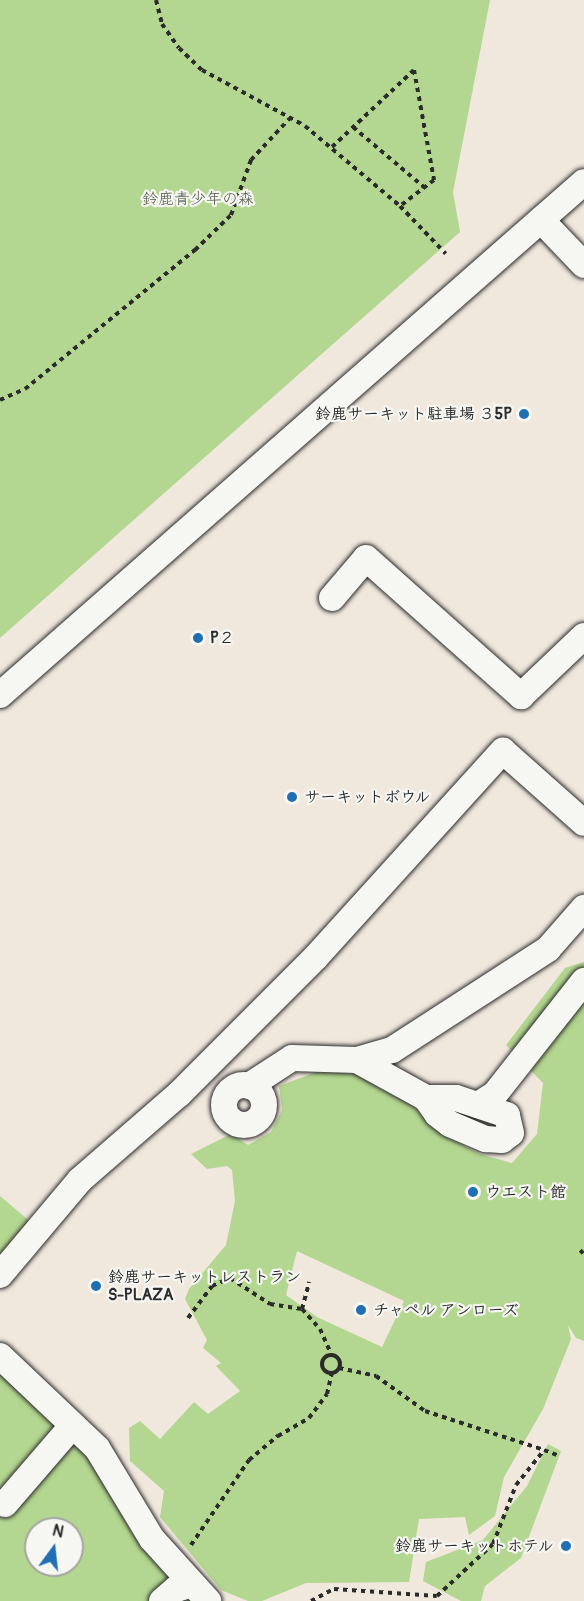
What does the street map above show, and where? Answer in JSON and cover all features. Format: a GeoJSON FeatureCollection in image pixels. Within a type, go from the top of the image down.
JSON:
{"type":"FeatureCollection","features":[{"type":"Feature","properties":{"kind":"street"},"geometry":{"type":"LineString","coordinates":[[0,695],[584,182]]}},
{"type":"Feature","properties":{"kind":"street"},"geometry":{"type":"LineString","coordinates":[[541,220],[584,265]]}},
{"type":"Feature","properties":{"kind":"street"},"geometry":{"type":"LineString","coordinates":[[332,598],[366,558],[521,696],[584,636]]}},
{"type":"Feature","properties":{"kind":"street"},"geometry":{"type":"LineString","coordinates":[[0,1275],[80,1180],[179,1094],[315,958],[503,751],[584,823]]}},
{"type":"Feature","properties":{"kind":"street"},"geometry":{"type":"LineString","coordinates":[[249,1086],[292,1058],[357,1060],[392,1050],[548,949],[584,908]]}},
{"type":"Feature","properties":{"kind":"street"},"geometry":{"type":"LineString","coordinates":[[478,1105],[495,1094],[584,981]]}},
{"type":"Feature","properties":{"kind":"street"},"geometry":{"type":"LineString","coordinates":[[357,1060],[426,1098],[437,1114],[450,1124],[486,1139],[502,1140],[511,1133],[507,1115],[456,1098],[426,1098]]}},
{"type":"Feature","properties":{"kind":"street"},"geometry":{"type":"LineString","coordinates":[[0,1356],[97,1448],[152,1539],[200,1592]]}},
{"type":"Feature","properties":{"kind":"street"},"geometry":{"type":"LineString","coordinates":[[5,1504],[73,1425]]}},
{"type":"Feature","properties":{"kind":"street"},"geometry":{"type":"LineString","coordinates":[[162,1601],[176,1589],[200,1592]]}},
{"type":"Feature","properties":{"kind":"path"},"geometry":{"type":"LineString","coordinates":[[156,0],[168,32],[202,70],[290,118],[332,147],[400,206],[446,254]]}},
{"type":"Feature","properties":{"kind":"path"},"geometry":{"type":"LineString","coordinates":[[332,147],[414,70],[435,180],[400,206]]}},
{"type":"Feature","properties":{"kind":"path"},"geometry":{"type":"LineString","coordinates":[[0,400],[25,389],[195,250],[231,215],[250,160],[290,118]]}},
{"type":"Feature","properties":{"kind":"path"},"geometry":{"type":"LineString","coordinates":[[353,127],[425,188]]}},
{"type":"Feature","properties":{"kind":"path"},"geometry":{"type":"LineString","coordinates":[[580,1250],[584,1254]]}},
{"type":"Feature","properties":{"kind":"path"},"geometry":{"type":"LineString","coordinates":[[188,1318],[212,1286],[230,1278],[270,1304],[302,1309],[320,1329],[332,1356],[339,1360],[339,1368]]}},
{"type":"Feature","properties":{"kind":"path"},"geometry":{"type":"LineString","coordinates":[[302,1309],[309,1282]]}},
{"type":"Feature","properties":{"kind":"path"},"geometry":{"type":"LineString","coordinates":[[332,1356],[322,1364],[332,1373]]}},
{"type":"Feature","properties":{"kind":"path"},"geometry":{"type":"LineString","coordinates":[[173,1562],[205,1527],[249,1460],[278,1436],[309,1418],[327,1394],[332,1373],[339,1368],[376,1376],[425,1411],[560,1456]]}},
{"type":"Feature","properties":{"kind":"path"},"geometry":{"type":"LineString","coordinates":[[310,1601],[334,1589],[437,1596],[493,1544],[516,1485],[544,1450]]}},
{"type":"Feature","properties":{"kind":"green space","name":"鈴鹿青少年の森"},"geometry":{"type":"Polygon","coordinates":[[[0,0],[490,0],[453,192],[460,232],[0,638],[0,0]]]}},
{"type":"Feature","properties":{"kind":"green space"},"geometry":{"type":"Polygon","coordinates":[[[584,962],[584,1341],[576,1338],[568,1325],[571,1339],[543,1409],[504,1477],[495,1516],[469,1535],[465,1517],[419,1519],[409,1582],[306,1583],[262,1601],[248,1601],[221,1590],[160,1517],[164,1491],[130,1461],[129,1428],[140,1421],[160,1439],[194,1402],[208,1414],[240,1391],[216,1366],[221,1363],[203,1348],[207,1340],[185,1299],[189,1289],[226,1245],[235,1201],[232,1170],[227,1166],[207,1169],[191,1154],[231,1134],[248,1145],[271,1132],[282,1110],[279,1086],[322,1070],[334,1070],[358,1075],[412,1105],[443,1135],[480,1154],[512,1163],[537,1134],[543,1083],[506,1045],[565,968],[584,962]],[[297,1251],[286,1295],[317,1317],[382,1347],[404,1301],[297,1251]]]}},
{"type":"Feature","properties":{"kind":"green space"},"geometry":{"type":"Polygon","coordinates":[[[0,1196],[33,1224],[0,1257],[0,1196]]]}},
{"type":"Feature","properties":{"kind":"green space"},"geometry":{"type":"Polygon","coordinates":[[[0,1367],[85,1449],[196,1601],[0,1601],[0,1367]]]}},
{"type":"Feature","properties":{"kind":"green space"},"geometry":{"type":"Polygon","coordinates":[[[548,1444],[561,1451],[521,1558],[485,1586],[481,1601],[461,1601],[423,1581],[426,1562],[483,1540],[527,1486],[548,1444]]]}},
{"type":"Feature","properties":{"kind":"place","name":"鈴鹿サーキット駐車場 ３5P"},"geometry":{"type":"Point","coordinates":[524,414]}},
{"type":"Feature","properties":{"kind":"place","name":"P２"},"geometry":{"type":"Point","coordinates":[198,638]}},
{"type":"Feature","properties":{"kind":"place","name":"サーキットボウル"},"geometry":{"type":"Point","coordinates":[292,797]}},
{"type":"Feature","properties":{"kind":"place","name":"ウエスト館"},"geometry":{"type":"Point","coordinates":[473,1192]}},
{"type":"Feature","properties":{"kind":"place","name":"鈴鹿サーキットレストラン S-PLAZA"},"geometry":{"type":"Point","coordinates":[96,1286]}},
{"type":"Feature","properties":{"kind":"place","name":"チャペル アンローズ"},"geometry":{"type":"Point","coordinates":[361,1310]}},
{"type":"Feature","properties":{"kind":"place","name":"鈴鹿サーキットホテル"},"geometry":{"type":"Point","coordinates":[566,1546]}}]}
